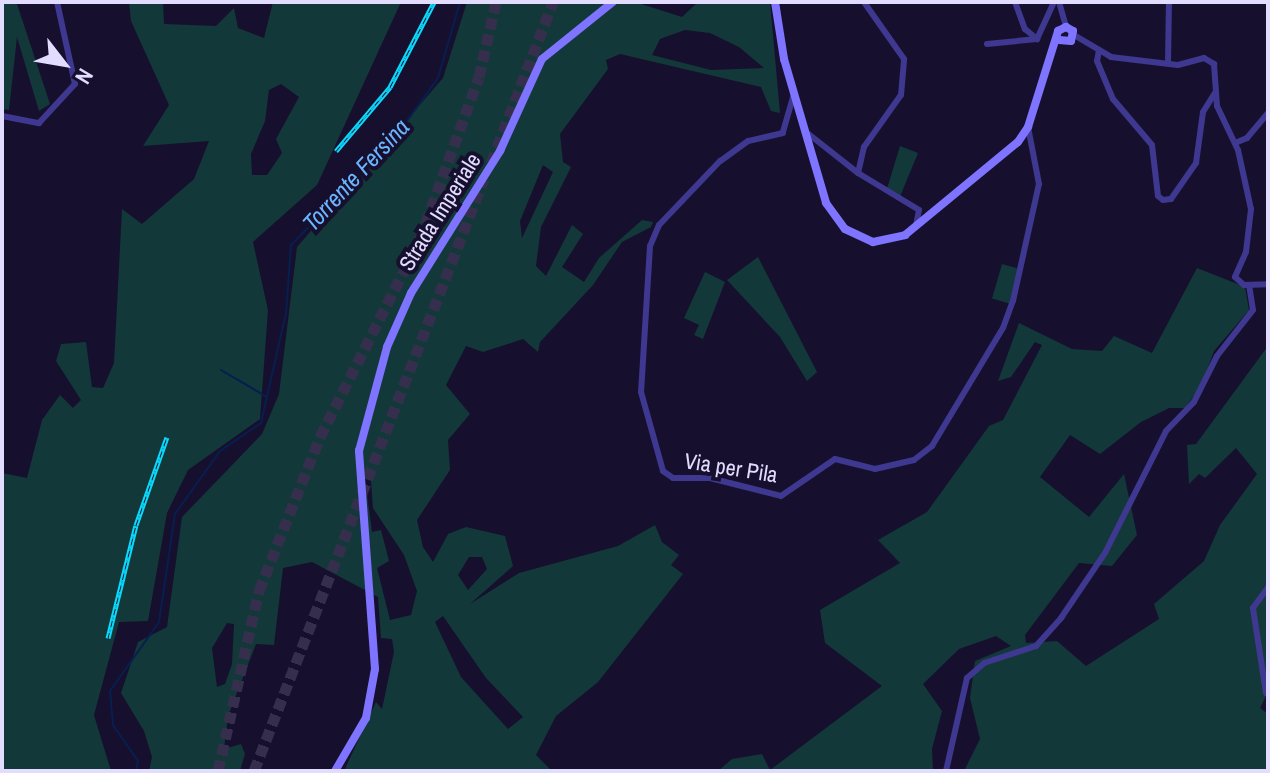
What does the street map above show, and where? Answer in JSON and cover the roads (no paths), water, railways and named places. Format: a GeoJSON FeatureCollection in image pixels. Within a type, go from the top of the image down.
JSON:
{"type":"FeatureCollection","features":[{"type":"Feature","properties":{"kind":"street"},"geometry":{"type":"LineString","coordinates":[[2,116],[39,123],[75,84],[57,2]]}},
{"type":"Feature","properties":{"kind":"street","name":"Strada Imperiale"},"geometry":{"type":"LineString","coordinates":[[335,771],[366,718],[375,669],[372,574],[359,475],[359,451],[387,347],[411,293],[500,151],[542,59],[613,2]]}},
{"type":"Feature","properties":{"kind":"street"},"geometry":{"type":"LineString","coordinates":[[775,2],[794,93],[826,203],[845,229],[882,242],[916,227],[1018,142],[1028,127],[1059,40],[1058,31],[1066,27]]}},
{"type":"Feature","properties":{"kind":"street"},"geometry":{"type":"LineString","coordinates":[[858,173],[864,147],[892,112],[905,78],[904,59],[864,2]]}},
{"type":"Feature","properties":{"kind":"street"},"geometry":{"type":"LineString","coordinates":[[1015,2],[1025,29],[1037,39]]}},
{"type":"Feature","properties":{"kind":"street"},"geometry":{"type":"LineString","coordinates":[[1037,39],[1056,2]]}},
{"type":"Feature","properties":{"kind":"street"},"geometry":{"type":"LineString","coordinates":[[1056,2],[1066,27],[1099,50],[1168,63],[1210,61],[1216,72],[1215,93],[1235,143],[1252,216],[1245,257],[1235,277],[1249,285],[1268,284]]}},
{"type":"Feature","properties":{"kind":"street"},"geometry":{"type":"LineString","coordinates":[[1168,63],[1169,2]]}},
{"type":"Feature","properties":{"kind":"street"},"geometry":{"type":"LineString","coordinates":[[1059,40],[1068,43],[1074,35]]}},
{"type":"Feature","properties":{"kind":"street"},"geometry":{"type":"LineString","coordinates":[[987,44],[1037,39]]}},
{"type":"Feature","properties":{"kind":"street"},"geometry":{"type":"LineString","coordinates":[[1099,50],[1097,61],[1113,99],[1152,145],[1158,196],[1163,200],[1171,199],[1196,163],[1203,112],[1215,93]]}},
{"type":"Feature","properties":{"kind":"street","name":"Via per Pila"},"geometry":{"type":"LineString","coordinates":[[794,93],[783,133],[748,141],[720,161],[659,225],[650,246],[641,392],[663,471],[673,478],[710,478],[781,496],[835,459],[875,469],[914,460],[932,446],[1003,328],[1013,301],[1039,184],[1028,127]]}},
{"type":"Feature","properties":{"kind":"street"},"geometry":{"type":"LineString","coordinates":[[1235,143],[1247,138],[1268,113]]}},
{"type":"Feature","properties":{"kind":"street"},"geometry":{"type":"LineString","coordinates":[[806,132],[858,173],[919,210],[916,227]]}},
{"type":"Feature","properties":{"kind":"street"},"geometry":{"type":"LineString","coordinates":[[946,771],[967,678],[984,663],[1028,651],[1045,636],[1105,553],[1153,452],[1194,402],[1225,343],[1253,310],[1249,285]]}},
{"type":"Feature","properties":{"kind":"street"},"geometry":{"type":"LineString","coordinates":[[1266,693],[1253,608],[1268,587]]}},
{"type":"Feature","properties":{"kind":"waterway","name":"Torrente Fersina"},"geometry":{"type":"LineString","coordinates":[[136,771],[138,761],[113,725],[110,691],[159,622],[175,514],[220,451],[261,423],[286,313],[291,245],[391,143],[438,78],[460,2]]}},
{"type":"Feature","properties":{"kind":"waterway"},"geometry":{"type":"LineString","coordinates":[[221,370],[267,397]]}},
{"type":"Feature","properties":{"kind":"tunnel"},"geometry":{"type":"LineString","coordinates":[[218,771],[259,591],[320,437],[420,239],[479,77],[496,2]]}},
{"type":"Feature","properties":{"kind":"tunnel"},"geometry":{"type":"LineString","coordinates":[[491,163],[553,2]]}},
{"type":"Feature","properties":{"kind":"tunnel"},"geometry":{"type":"LineString","coordinates":[[254,771],[484,179]]}},
{"type":"Feature","properties":{"kind":"railway"},"geometry":{"type":"LineString","coordinates":[[336,151],[390,87],[434,2]]}},
{"type":"Feature","properties":{"kind":"railway"},"geometry":{"type":"LineString","coordinates":[[108,638],[136,525],[167,437]]}}]}
